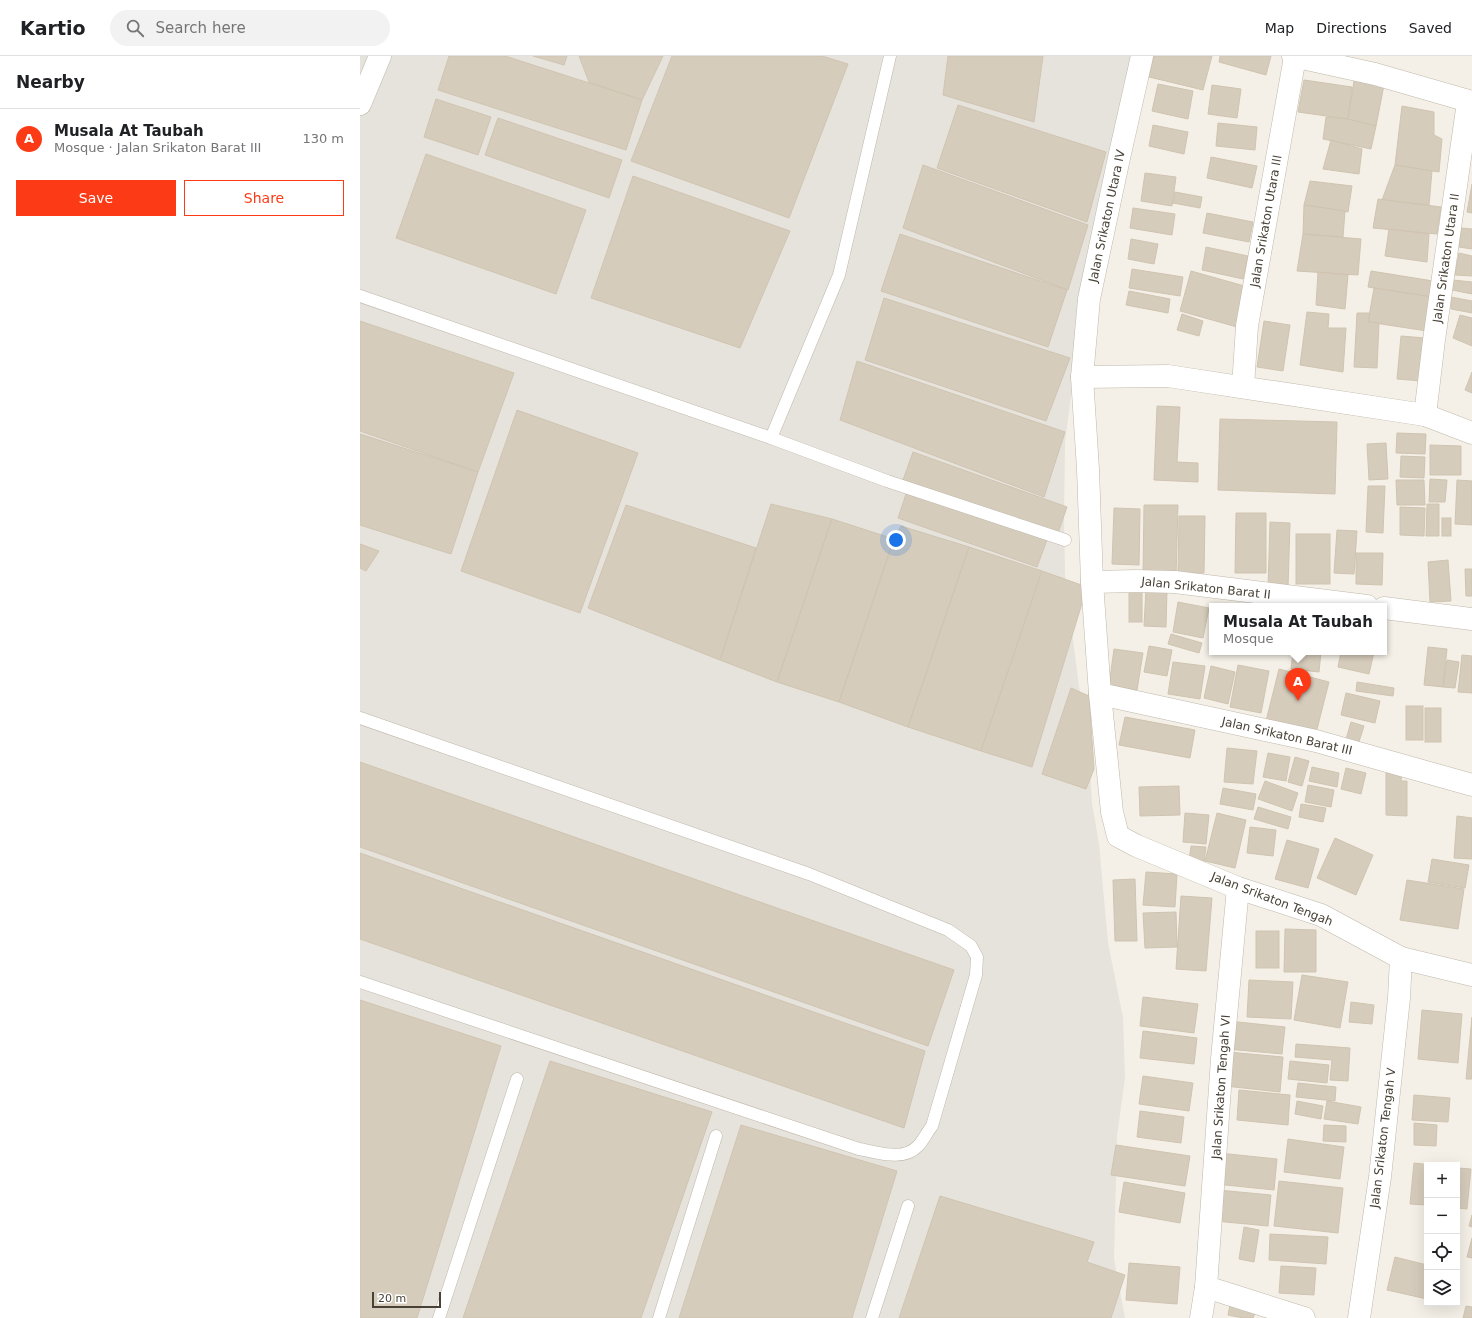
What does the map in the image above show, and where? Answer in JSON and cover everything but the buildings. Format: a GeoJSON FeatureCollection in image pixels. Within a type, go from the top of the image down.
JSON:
{"type":"FeatureCollection","features":[{"type":"Feature","properties":{"kind":"street"},"geometry":{"type":"LineString","coordinates":[[360,104],[380,56]]}},
{"type":"Feature","properties":{"kind":"street","name":"Jalan Srikaton Utara IV"},"geometry":{"type":"LineString","coordinates":[[1082,377],[1089,299],[1142,56]]}},
{"type":"Feature","properties":{"kind":"street"},"geometry":{"type":"LineString","coordinates":[[1294,56],[1376,65],[1470,102]]}},
{"type":"Feature","properties":{"kind":"street","name":"Jalan Srikaton Utara III"},"geometry":{"type":"LineString","coordinates":[[1243,387],[1247,326],[1294,56]]}},
{"type":"Feature","properties":{"kind":"street","name":"Jalan Srikaton Utara II"},"geometry":{"type":"LineString","coordinates":[[1425,416],[1434,340],[1470,102]]}},
{"type":"Feature","properties":{"kind":"street"},"geometry":{"type":"LineString","coordinates":[[1100,694],[1092,582],[1088,469],[1082,377],[1168,376],[1425,416],[1472,433]]}},
{"type":"Feature","properties":{"kind":"street","name":"Jalan Srikaton Barat II"},"geometry":{"type":"LineString","coordinates":[[1092,582],[1175,582],[1343,603]]}},
{"type":"Feature","properties":{"kind":"street"},"geometry":{"type":"LineString","coordinates":[[1387,608],[1472,619]]}},
{"type":"Feature","properties":{"kind":"street","name":"Jalan Srikaton Barat III"},"geometry":{"type":"LineString","coordinates":[[1100,694],[1316,741],[1472,785]]}},
{"type":"Feature","properties":{"kind":"street","name":"Jalan Srikaton Tengah"},"geometry":{"type":"LineString","coordinates":[[1100,694],[1112,812],[1118,836],[1137,846],[1238,888],[1321,915],[1401,958],[1472,975]]}},
{"type":"Feature","properties":{"kind":"street","name":"Jalan Srikaton Tengah VI"},"geometry":{"type":"LineString","coordinates":[[1201,1318],[1206,1287],[1222,1059],[1238,888]]}},
{"type":"Feature","properties":{"kind":"street","name":"Jalan Srikaton Tengah V"},"geometry":{"type":"LineString","coordinates":[[1359,1318],[1380,1177],[1399,998],[1401,958]]}},
{"type":"Feature","properties":{"kind":"street"},"geometry":{"type":"LineString","coordinates":[[1206,1287],[1304,1318]]}},
{"type":"Feature","properties":{"kind":"lane"},"geometry":{"type":"LineString","coordinates":[[771,438],[838,275],[890,56]]}},
{"type":"Feature","properties":{"kind":"lane"},"geometry":{"type":"LineString","coordinates":[[360,296],[771,438],[888,481],[1065,540]]}},
{"type":"Feature","properties":{"kind":"lane"},"geometry":{"type":"LineString","coordinates":[[360,718],[809,874],[948,930],[971,946],[977,957],[976,975],[932,1126],[918,1146],[909,1154],[892,1155],[859,1148],[360,982]]}},
{"type":"Feature","properties":{"kind":"lane"},"geometry":{"type":"LineString","coordinates":[[439,1318],[517,1079]]}},
{"type":"Feature","properties":{"kind":"lane"},"geometry":{"type":"LineString","coordinates":[[659,1318],[716,1136]]}},
{"type":"Feature","properties":{"kind":"lane"},"geometry":{"type":"LineString","coordinates":[[872,1318],[908,1206]]}},
{"type":"Feature","properties":{"kind":"shaded area"},"geometry":{"type":"Polygon","coordinates":[[[360,56],[1131,56],[1072,388],[1065,442],[1064,518],[1065,576],[1079,687],[1088,739],[1092,803],[1099,844],[1108,943],[1123,1018],[1125,1078],[1117,1136],[1114,1259],[1125,1318],[360,1318],[360,56]]]}},
{"type":"Feature","properties":{"kind":"place","name":"Musala At Taubah"},"geometry":{"type":"Point","coordinates":[1298,701]}}]}
